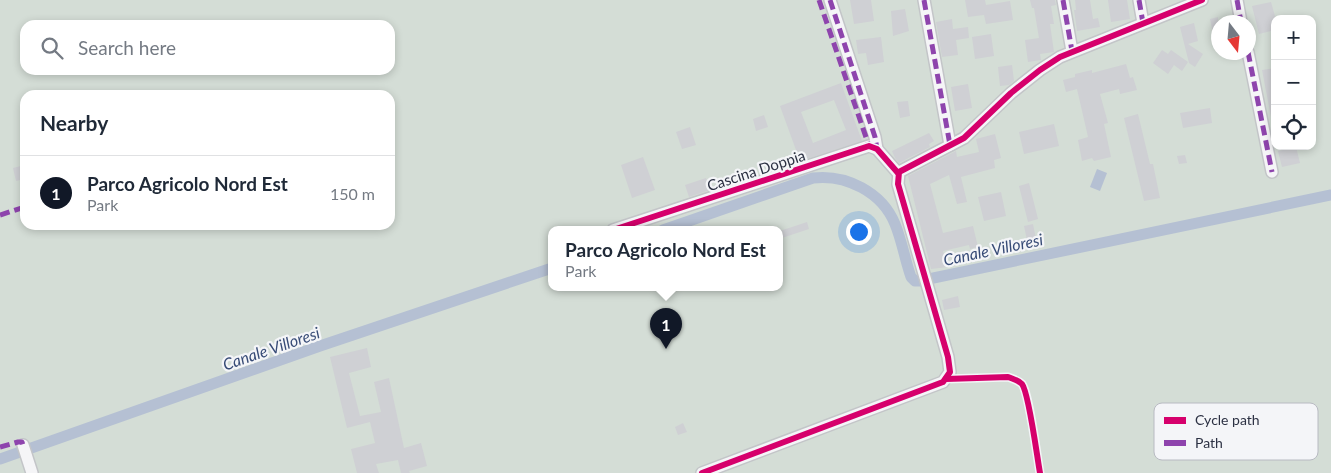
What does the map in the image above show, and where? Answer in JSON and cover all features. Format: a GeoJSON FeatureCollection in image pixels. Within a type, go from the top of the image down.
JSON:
{"type":"FeatureCollection","features":[{"type":"Feature","properties":{"kind":"street"},"geometry":{"type":"LineString","coordinates":[[702,473],[943,382],[949,374],[950,363],[898,184],[898,173],[877,149],[830,0]]}},
{"type":"Feature","properties":{"kind":"street"},"geometry":{"type":"LineString","coordinates":[[924,0],[950,145]]}},
{"type":"Feature","properties":{"kind":"street"},"geometry":{"type":"LineString","coordinates":[[1062,0],[1072,51]]}},
{"type":"Feature","properties":{"kind":"street"},"geometry":{"type":"LineString","coordinates":[[1139,0],[1143,23]]}},
{"type":"Feature","properties":{"kind":"street"},"geometry":{"type":"LineString","coordinates":[[898,173],[904,168],[964,138],[1027,80],[1053,61],[1072,51],[1202,0]]}},
{"type":"Feature","properties":{"kind":"street"},"geometry":{"type":"LineString","coordinates":[[1237,0],[1240,15]]}},
{"type":"Feature","properties":{"kind":"street"},"geometry":{"type":"LineString","coordinates":[[1250,60],[1272,172]]}},
{"type":"Feature","properties":{"kind":"street","name":"Cascina Doppia"},"geometry":{"type":"LineString","coordinates":[[625,226],[869,146],[877,149]]}},
{"type":"Feature","properties":{"kind":"street"},"geometry":{"type":"LineString","coordinates":[[23,445],[32,473]]}},
{"type":"Feature","properties":{"kind":"shaded area"},"geometry":{"type":"Polygon","coordinates":[[[0,0],[1331,0],[1331,473],[0,473],[0,0]]]}},
{"type":"Feature","properties":{"kind":"water"},"geometry":{"type":"Polygon","coordinates":[[[1097,169],[1107,173],[1100,191],[1090,187],[1097,169]]]}},
{"type":"Feature","properties":{"kind":"building"},"geometry":{"type":"Polygon","coordinates":[[[850,0],[871,0],[874,21],[854,24],[850,0]]]}},
{"type":"Feature","properties":{"kind":"building"},"geometry":{"type":"Polygon","coordinates":[[[965,0],[985,0],[986,5],[1010,1],[1013,20],[986,24],[984,15],[968,17],[965,0]]]}},
{"type":"Feature","properties":{"kind":"building"},"geometry":{"type":"Polygon","coordinates":[[[1030,0],[1055,0],[1056,5],[1051,6],[1054,24],[1050,24],[1054,52],[1040,54],[1041,60],[1028,62],[1025,40],[1039,38],[1034,8],[1032,8],[1030,0]]]}},
{"type":"Feature","properties":{"kind":"building"},"geometry":{"type":"Polygon","coordinates":[[[1075,0],[1090,0],[1093,19],[1098,18],[1100,27],[1077,31],[1074,10],[1076,10],[1075,0]]]}},
{"type":"Feature","properties":{"kind":"building"},"geometry":{"type":"Polygon","coordinates":[[[1108,0],[1127,0],[1130,19],[1111,22],[1108,0]]]}},
{"type":"Feature","properties":{"kind":"building"},"geometry":{"type":"Polygon","coordinates":[[[1271,2],[1275,15],[1271,15],[1271,31],[1259,34],[1256,15],[1254,15],[1252,6],[1271,2]]]}},
{"type":"Feature","properties":{"kind":"building"},"geometry":{"type":"Polygon","coordinates":[[[905,9],[909,31],[893,36],[891,11],[905,9]]]}},
{"type":"Feature","properties":{"kind":"building"},"geometry":{"type":"Polygon","coordinates":[[[952,19],[953,29],[968,27],[969,38],[956,40],[958,55],[942,57],[936,22],[952,19]]]}},
{"type":"Feature","properties":{"kind":"building"},"geometry":{"type":"Polygon","coordinates":[[[1194,23],[1198,41],[1188,44],[1203,54],[1195,67],[1189,63],[1180,27],[1194,23]]]}},
{"type":"Feature","properties":{"kind":"building"},"geometry":{"type":"Polygon","coordinates":[[[991,34],[994,56],[975,59],[972,37],[991,34]]]}},
{"type":"Feature","properties":{"kind":"building"},"geometry":{"type":"Polygon","coordinates":[[[881,37],[884,62],[868,65],[866,53],[858,54],[856,40],[881,37]]]}},
{"type":"Feature","properties":{"kind":"building"},"geometry":{"type":"Polygon","coordinates":[[[1162,50],[1168,54],[1171,50],[1188,62],[1182,71],[1174,65],[1168,74],[1153,63],[1162,50]]]}},
{"type":"Feature","properties":{"kind":"building"},"geometry":{"type":"Polygon","coordinates":[[[1126,64],[1130,78],[1133,77],[1137,90],[1120,94],[1119,89],[1100,94],[1108,123],[1104,124],[1111,157],[1094,161],[1092,158],[1082,161],[1078,140],[1088,137],[1077,89],[1066,92],[1063,80],[1075,77],[1075,74],[1092,70],[1092,73],[1126,64]]]}},
{"type":"Feature","properties":{"kind":"building"},"geometry":{"type":"Polygon","coordinates":[[[1012,65],[1014,81],[1009,85],[1000,86],[998,67],[1012,65]]]}},
{"type":"Feature","properties":{"kind":"building"},"geometry":{"type":"Polygon","coordinates":[[[1271,69],[1271,117],[1262,70],[1271,69]]]}},
{"type":"Feature","properties":{"kind":"building"},"geometry":{"type":"Polygon","coordinates":[[[841,83],[862,141],[800,161],[780,106],[841,83]],[[834,100],[801,112],[813,143],[846,130],[834,100]]]}},
{"type":"Feature","properties":{"kind":"building"},"geometry":{"type":"Polygon","coordinates":[[[968,84],[972,108],[955,111],[951,87],[968,84]]]}},
{"type":"Feature","properties":{"kind":"building"},"geometry":{"type":"Polygon","coordinates":[[[908,101],[910,116],[900,118],[897,102],[908,101]]]}},
{"type":"Feature","properties":{"kind":"building"},"geometry":{"type":"Polygon","coordinates":[[[1210,108],[1212,123],[1183,128],[1180,113],[1210,108]]]}},
{"type":"Feature","properties":{"kind":"building"},"geometry":{"type":"Polygon","coordinates":[[[1138,114],[1150,164],[1153,164],[1160,198],[1144,201],[1124,118],[1138,114]]]}},
{"type":"Feature","properties":{"kind":"building"},"geometry":{"type":"Polygon","coordinates":[[[764,115],[768,127],[756,131],[753,119],[764,115]]]}},
{"type":"Feature","properties":{"kind":"building"},"geometry":{"type":"Polygon","coordinates":[[[1054,124],[1059,146],[1024,154],[1019,132],[1054,124]]]}},
{"type":"Feature","properties":{"kind":"building"},"geometry":{"type":"Polygon","coordinates":[[[690,127],[696,145],[682,149],[676,132],[690,127]]]}},
{"type":"Feature","properties":{"kind":"building"},"geometry":{"type":"Polygon","coordinates":[[[929,133],[934,141],[929,144],[930,147],[899,163],[892,151],[929,133]]]}},
{"type":"Feature","properties":{"kind":"building"},"geometry":{"type":"Polygon","coordinates":[[[995,134],[1001,158],[994,160],[995,168],[961,177],[967,202],[957,204],[949,175],[930,184],[943,233],[973,226],[978,247],[970,249],[969,245],[943,251],[948,267],[931,269],[908,176],[956,151],[957,157],[979,152],[976,139],[995,134]]]}},
{"type":"Feature","properties":{"kind":"building"},"geometry":{"type":"Polygon","coordinates":[[[1297,150],[1300,163],[1282,167],[1278,151],[1297,150]]]}},
{"type":"Feature","properties":{"kind":"building"},"geometry":{"type":"Polygon","coordinates":[[[1185,155],[1187,163],[1179,164],[1177,156],[1185,155]]]}},
{"type":"Feature","properties":{"kind":"building"},"geometry":{"type":"Polygon","coordinates":[[[643,157],[655,190],[632,198],[621,165],[643,157]]]}},
{"type":"Feature","properties":{"kind":"building"},"geometry":{"type":"Polygon","coordinates":[[[20,166],[20,180],[16,181],[13,168],[20,166]]]}},
{"type":"Feature","properties":{"kind":"building"},"geometry":{"type":"Polygon","coordinates":[[[706,178],[710,190],[689,197],[685,185],[706,178]]]}},
{"type":"Feature","properties":{"kind":"building"},"geometry":{"type":"Polygon","coordinates":[[[1029,183],[1038,219],[1028,222],[1019,186],[1029,183]]]}},
{"type":"Feature","properties":{"kind":"building"},"geometry":{"type":"Polygon","coordinates":[[[1001,192],[1006,216],[984,221],[978,197],[1001,192]]]}},
{"type":"Feature","properties":{"kind":"building"},"geometry":{"type":"Polygon","coordinates":[[[807,222],[809,229],[783,238],[783,230],[807,222]]]}},
{"type":"Feature","properties":{"kind":"building"},"geometry":{"type":"Polygon","coordinates":[[[1033,224],[1036,239],[1027,240],[1024,226],[1033,224]]]}},
{"type":"Feature","properties":{"kind":"building"},"geometry":{"type":"Polygon","coordinates":[[[958,296],[960,307],[944,310],[942,300],[958,296]]]}},
{"type":"Feature","properties":{"kind":"building"},"geometry":{"type":"Polygon","coordinates":[[[367,348],[371,367],[349,373],[360,416],[381,412],[374,382],[389,378],[404,448],[421,443],[427,466],[409,471],[410,473],[401,473],[398,460],[376,464],[379,473],[357,473],[351,449],[375,443],[370,422],[347,428],[330,357],[367,348]]]}},
{"type":"Feature","properties":{"kind":"building"},"geometry":{"type":"Polygon","coordinates":[[[683,423],[687,432],[678,435],[675,427],[683,423]]]}},
{"type":"Feature","properties":{"kind":"waterway","name":"Canale Villoresi"},"geometry":{"type":"LineString","coordinates":[[675,226],[813,178],[838,179],[850,182],[872,194],[889,213],[900,237],[911,277],[915,281],[919,281],[1331,195]]}},
{"type":"Feature","properties":{"kind":"waterway","name":"Canale Villoresi"},"geometry":{"type":"LineString","coordinates":[[0,459],[320,346],[548,269]]}},
{"type":"Feature","properties":{"kind":"marked path"},"geometry":{"type":"LineString","coordinates":[[819,0],[869,146]]}},
{"type":"Feature","properties":{"kind":"marked path"},"geometry":{"type":"LineString","coordinates":[[830,0],[875,137],[877,149]]}},
{"type":"Feature","properties":{"kind":"marked path"},"geometry":{"type":"LineString","coordinates":[[924,0],[950,145]]}},
{"type":"Feature","properties":{"kind":"marked path"},"geometry":{"type":"LineString","coordinates":[[1063,0],[1072,51]]}},
{"type":"Feature","properties":{"kind":"marked path"},"geometry":{"type":"LineString","coordinates":[[1139,0],[1143,23]]}},
{"type":"Feature","properties":{"kind":"marked path"},"geometry":{"type":"LineString","coordinates":[[1237,0],[1240,15]]}},
{"type":"Feature","properties":{"kind":"marked path"},"geometry":{"type":"LineString","coordinates":[[1250,60],[1272,172]]}},
{"type":"Feature","properties":{"kind":"marked path"},"geometry":{"type":"LineString","coordinates":[[0,215],[20,209]]}},
{"type":"Feature","properties":{"kind":"marked path"},"geometry":{"type":"LineString","coordinates":[[0,447],[18,442],[22,442],[23,445]]}},
{"type":"Feature","properties":{"kind":"cycle path"},"geometry":{"type":"LineString","coordinates":[[702,473],[943,382],[950,372],[948,357],[898,184],[899,172],[964,138],[1011,93],[1060,57],[1202,0]]}},
{"type":"Feature","properties":{"kind":"cycle path"},"geometry":{"type":"LineString","coordinates":[[625,226],[869,146],[877,149],[898,173]]}},
{"type":"Feature","properties":{"kind":"cycle path"},"geometry":{"type":"LineString","coordinates":[[946,379],[1008,377],[1022,384],[1030,412],[1040,473]]}},
{"type":"Feature","properties":{"kind":"place","name":"Parco Agricolo Nord Est"},"geometry":{"type":"Point","coordinates":[666,349]}}]}
